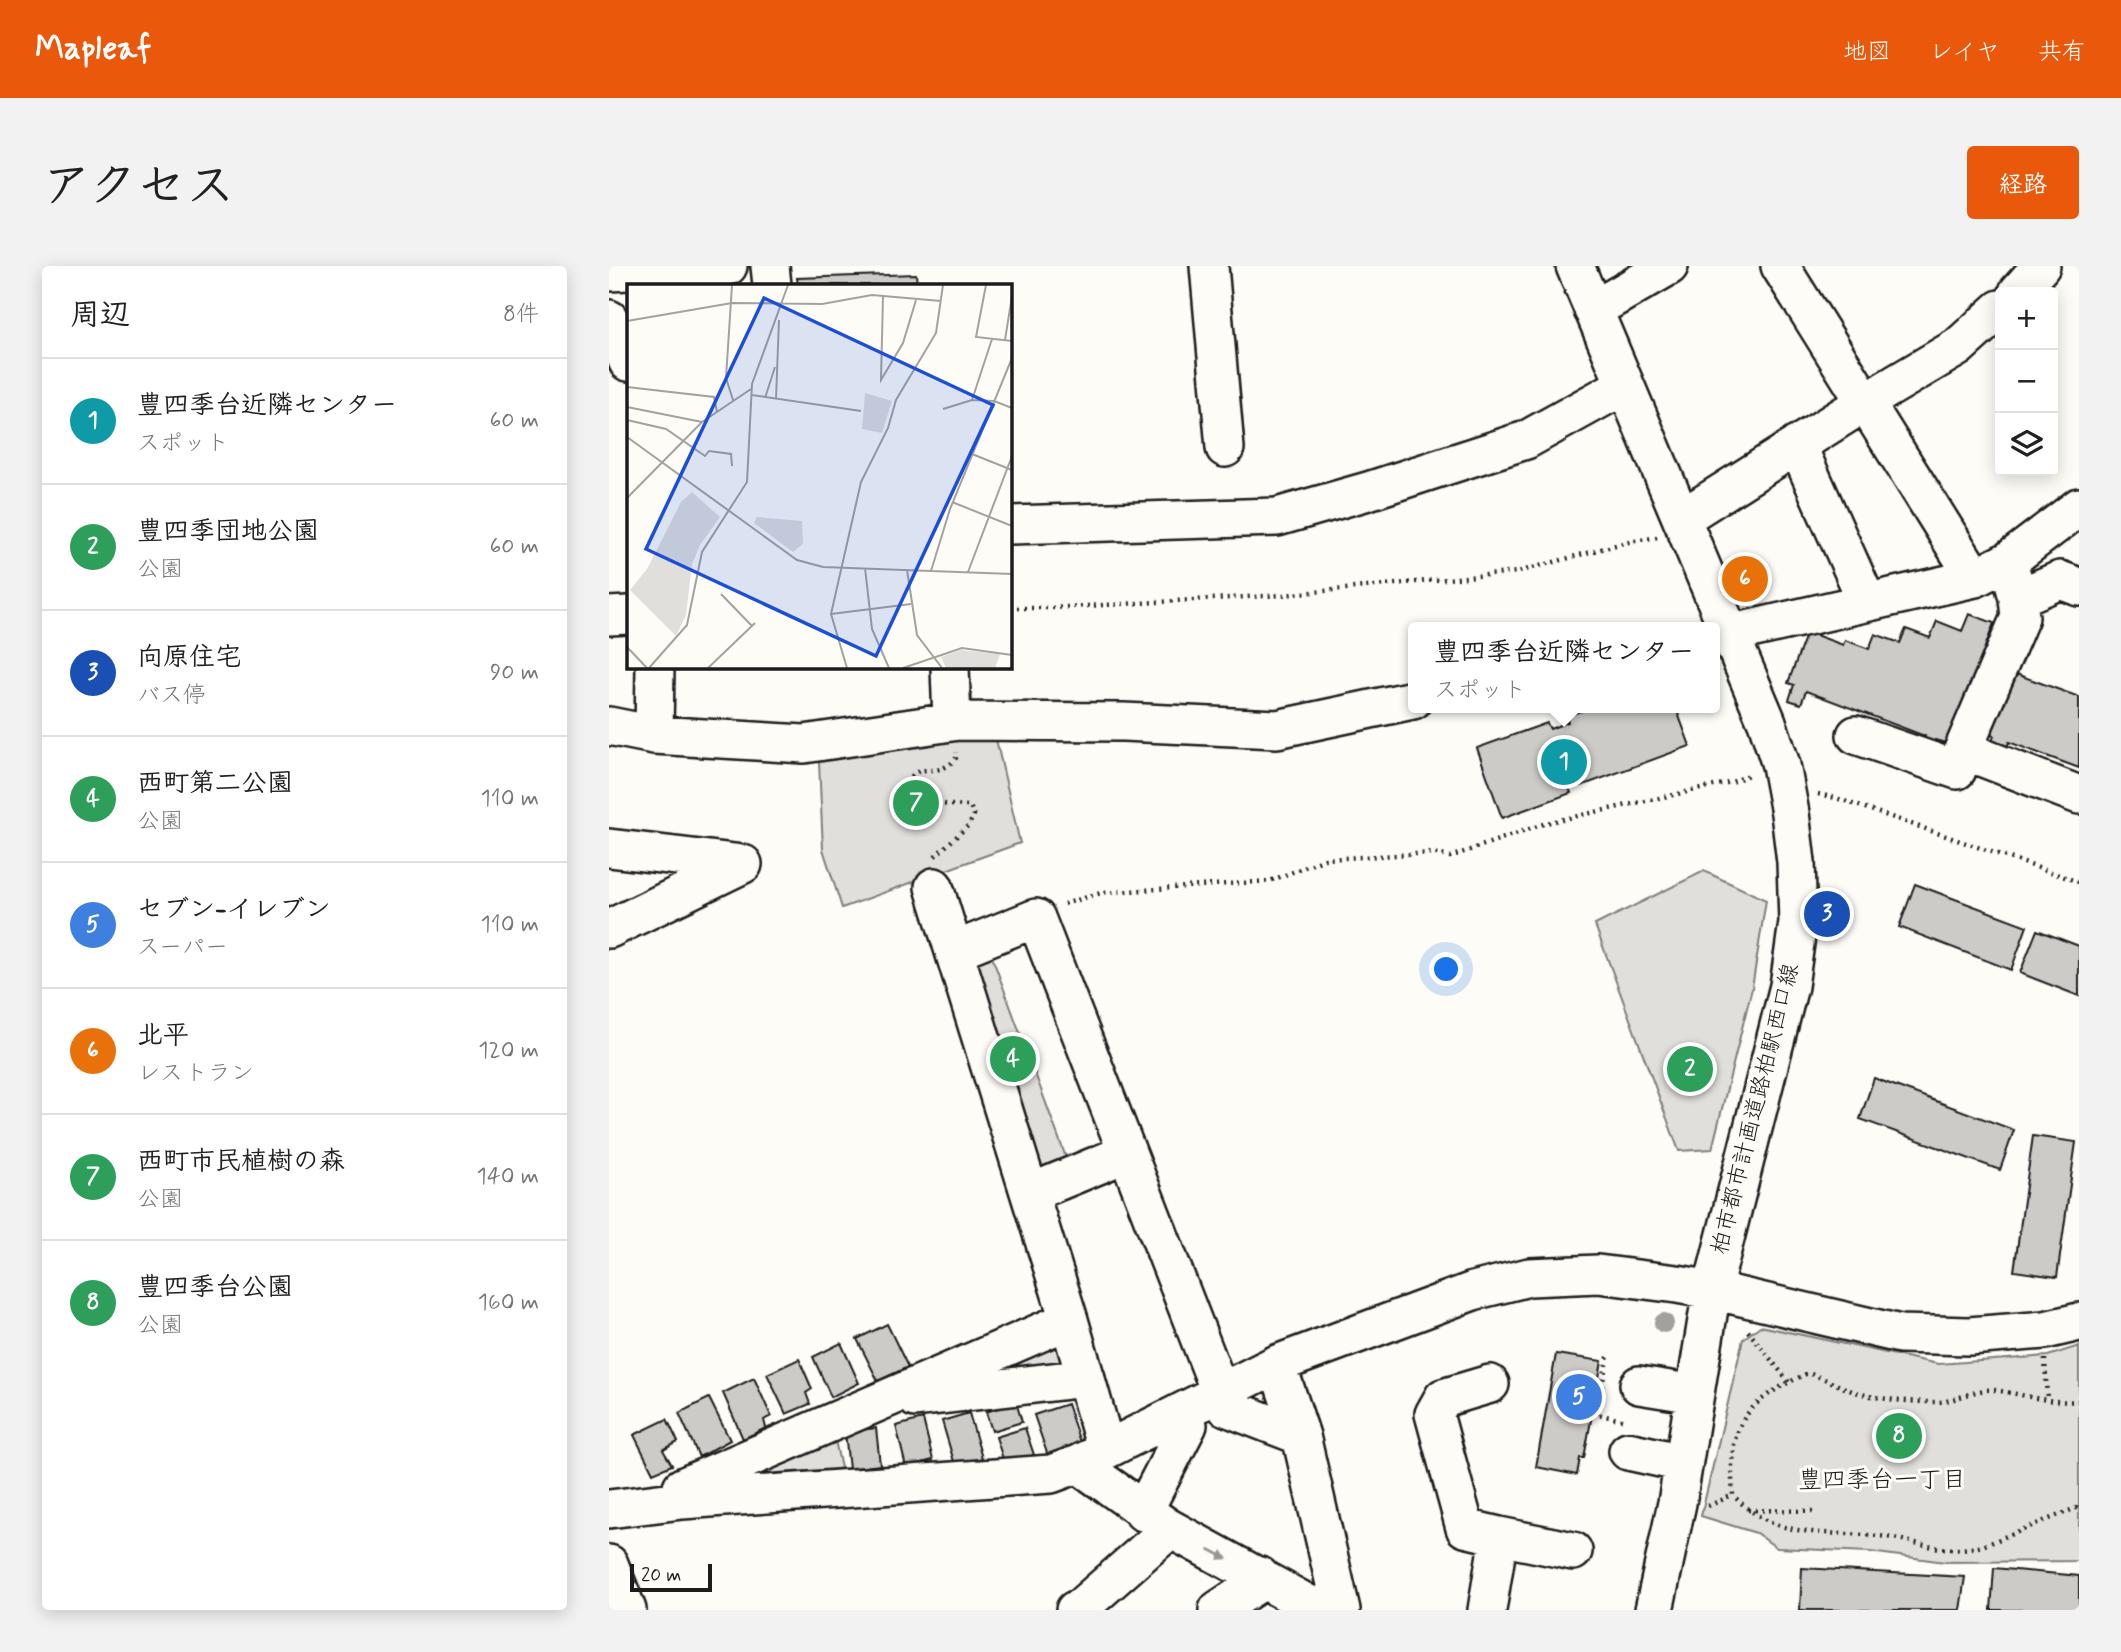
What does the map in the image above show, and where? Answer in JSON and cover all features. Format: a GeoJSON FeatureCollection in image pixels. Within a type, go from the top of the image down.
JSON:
{"type":"FeatureCollection","features":[{"type":"Feature","properties":{"kind":"street"},"geometry":{"type":"LineString","coordinates":[[609,272],[728,266]]}},
{"type":"Feature","properties":{"kind":"street"},"geometry":{"type":"LineString","coordinates":[[770,266],[772,284]]}},
{"type":"Feature","properties":{"kind":"street"},"geometry":{"type":"LineString","coordinates":[[1209,266],[1225,447]]}},
{"type":"Feature","properties":{"kind":"street","name":"柏市都市計画道路柏駅西口線"},"geometry":{"type":"LineString","coordinates":[[1575,266],[1625,385],[1673,527],[1716,622]]}},
{"type":"Feature","properties":{"kind":"street"},"geometry":{"type":"LineString","coordinates":[[1594,310],[1669,266]]}},
{"type":"Feature","properties":{"kind":"street"},"geometry":{"type":"LineString","coordinates":[[1780,266],[1867,401],[1975,578]]}},
{"type":"Feature","properties":{"kind":"street"},"geometry":{"type":"LineString","coordinates":[[2022,287],[2041,266]]}},
{"type":"Feature","properties":{"kind":"street"},"geometry":{"type":"LineString","coordinates":[[1673,527],[1867,401],[1958,347],[1995,314]]}},
{"type":"Feature","properties":{"kind":"street"},"geometry":{"type":"LineString","coordinates":[[609,319],[627,360]]}},
{"type":"Feature","properties":{"kind":"street"},"geometry":{"type":"LineString","coordinates":[[609,383],[627,381]]}},
{"type":"Feature","properties":{"kind":"street"},"geometry":{"type":"LineString","coordinates":[[1011,525],[1277,517],[1526,440],[1625,385]]}},
{"type":"Feature","properties":{"kind":"street"},"geometry":{"type":"LineString","coordinates":[[1797,446],[1867,602]]}},
{"type":"Feature","properties":{"kind":"street"},"geometry":{"type":"LineString","coordinates":[[1722,635],[1975,578],[2008,561],[2079,507]]}},
{"type":"Feature","properties":{"kind":"street"},"geometry":{"type":"LineString","coordinates":[[1856,735],[1957,770],[2020,617],[2008,561]]}},
{"type":"Feature","properties":{"kind":"street"},"geometry":{"type":"LineString","coordinates":[[2018,598],[2060,580],[2079,587]]}},
{"type":"Feature","properties":{"kind":"street"},"geometry":{"type":"LineString","coordinates":[[609,616],[627,615]]}},
{"type":"Feature","properties":{"kind":"street","name":"柏市都市計画道路柏駅西口線"},"geometry":{"type":"LineString","coordinates":[[1654,1610],[1683,1463],[1712,1290],[1789,986],[1798,922],[1796,862],[1781,765],[1767,722],[1722,635]]}},
{"type":"Feature","properties":{"kind":"street"},"geometry":{"type":"LineString","coordinates":[[654,735],[655,668]]}},
{"type":"Feature","properties":{"kind":"street"},"geometry":{"type":"LineString","coordinates":[[950,668],[952,722]]}},
{"type":"Feature","properties":{"kind":"street"},"geometry":{"type":"LineString","coordinates":[[609,726],[654,735],[804,744],[952,722],[1123,722],[1277,729],[1408,701]]}},
{"type":"Feature","properties":{"kind":"street"},"geometry":{"type":"LineString","coordinates":[[1963,750],[2079,795]]}},
{"type":"Feature","properties":{"kind":"street"},"geometry":{"type":"LineString","coordinates":[[609,848],[743,864],[609,929]]}},
{"type":"Feature","properties":{"kind":"street"},"geometry":{"type":"LineString","coordinates":[[934,887],[1086,1378],[1092,1456],[1155,1519],[1319,1610]]}},
{"type":"Feature","properties":{"kind":"street"},"geometry":{"type":"LineString","coordinates":[[954,951],[1036,918],[1226,1407],[1301,1436]]}},
{"type":"Feature","properties":{"kind":"street"},"geometry":{"type":"LineString","coordinates":[[1030,1193],[1127,1153]]}},
{"type":"Feature","properties":{"kind":"street"},"geometry":{"type":"LineString","coordinates":[[609,1509],[682,1500],[1051,1474],[1277,1364],[1472,1290],[1529,1278],[1598,1273],[1620,1291],[1712,1290],[1900,1334],[1969,1336],[2045,1330],[2079,1322]]}},
{"type":"Feature","properties":{"kind":"street"},"geometry":{"type":"LineString","coordinates":[[682,1500],[682,1487],[1069,1320]]}},
{"type":"Feature","properties":{"kind":"street"},"geometry":{"type":"LineString","coordinates":[[1277,1364],[1301,1436],[1341,1610]]}},
{"type":"Feature","properties":{"kind":"street"},"geometry":{"type":"LineString","coordinates":[[876,1403],[1086,1378]]}},
{"type":"Feature","properties":{"kind":"street"},"geometry":{"type":"LineString","coordinates":[[1490,1384],[1443,1398],[1434,1414],[1465,1528],[1573,1551]]}},
{"type":"Feature","properties":{"kind":"street"},"geometry":{"type":"LineString","coordinates":[[1639,1385],[1695,1394]]}},
{"type":"Feature","properties":{"kind":"street"},"geometry":{"type":"LineString","coordinates":[[1075,1610],[1161,1537],[1155,1519],[1188,1425],[1179,1413]]}},
{"type":"Feature","properties":{"kind":"street"},"geometry":{"type":"LineString","coordinates":[[1631,1436],[1683,1463]]}},
{"type":"Feature","properties":{"kind":"street"},"geometry":{"type":"LineString","coordinates":[[1487,1610],[1499,1536]]}},
{"type":"Feature","properties":{"kind":"street"},"geometry":{"type":"LineString","coordinates":[[609,1564],[627,1610]]}},
{"type":"Feature","properties":{"kind":"street"},"geometry":{"type":"LineString","coordinates":[[1218,1610],[1254,1586],[1260,1576]]}},
{"type":"Feature","properties":{"kind":"path"},"geometry":{"type":"LineString","coordinates":[[1011,608],[1283,595],[1518,572],[1673,527]]}},
{"type":"Feature","properties":{"kind":"path"},"geometry":{"type":"LineString","coordinates":[[934,887],[930,861],[969,825],[974,815],[970,806],[938,803],[914,796],[906,785],[911,775],[919,770],[947,766]]}},
{"type":"Feature","properties":{"kind":"path"},"geometry":{"type":"LineString","coordinates":[[1036,918],[1045,909],[1101,893],[1270,881],[1325,859],[1433,853],[1450,857],[1546,823],[1732,782],[1756,772]]}},
{"type":"Feature","properties":{"kind":"path"},"geometry":{"type":"LineString","coordinates":[[1818,794],[2079,882]]}},
{"type":"Feature","properties":{"kind":"path"},"geometry":{"type":"LineString","coordinates":[[1746,1329],[1789,1382]]}},
{"type":"Feature","properties":{"kind":"path"},"geometry":{"type":"LineString","coordinates":[[2045,1349],[2047,1400]]}},
{"type":"Feature","properties":{"kind":"path"},"geometry":{"type":"LineString","coordinates":[[1611,1353],[1595,1414],[1631,1436]]}},
{"type":"Feature","properties":{"kind":"path"},"geometry":{"type":"LineString","coordinates":[[2079,1401],[2057,1402],[1992,1390],[1941,1402],[1910,1401],[1853,1391],[1808,1373],[1752,1406],[1745,1414],[1731,1452],[1733,1495],[1747,1510],[1780,1527],[1819,1534],[1892,1538],[1932,1548],[1956,1549],[1979,1546],[2076,1508],[2079,1510]]}},
{"type":"Feature","properties":{"kind":"path"},"geometry":{"type":"LineString","coordinates":[[1747,1510],[1772,1508],[1817,1511]]}},
{"type":"Feature","properties":{"kind":"shaded area"},"geometry":{"type":"Polygon","coordinates":[[[995,735],[1020,843],[842,908],[823,849],[819,762],[936,741],[995,735]]]}},
{"type":"Feature","properties":{"kind":"shaded area"},"geometry":{"type":"Polygon","coordinates":[[[1704,871],[1766,900],[1752,988],[1712,1149],[1679,1151],[1595,925],[1704,871]]]}},
{"type":"Feature","properties":{"kind":"shaded area"},"geometry":{"type":"Polygon","coordinates":[[[988,946],[1068,1163],[1033,1177],[963,955],[988,946]]]}},
{"type":"Feature","properties":{"kind":"shaded area"},"geometry":{"type":"Polygon","coordinates":[[[1760,1326],[1938,1364],[2048,1356],[2079,1346],[2079,1561],[1945,1562],[1870,1552],[1777,1548],[1756,1533],[1701,1516],[1743,1339],[1760,1326]]]}},
{"type":"Feature","properties":{"kind":"shaded area"},"geometry":{"type":"Polygon","coordinates":[[[1053,1339],[1063,1368],[943,1385],[1053,1339]]]}},
{"type":"Feature","properties":{"kind":"shaded area"},"geometry":{"type":"Polygon","coordinates":[[[831,1422],[843,1477],[709,1488],[831,1422]]]}},
{"type":"Feature","properties":{"kind":"building"},"geometry":{"type":"Polygon","coordinates":[[[916,274],[917,284],[798,284],[797,278],[916,274]]]}},
{"type":"Feature","properties":{"kind":"building"},"geometry":{"type":"Polygon","coordinates":[[[1969,614],[1994,623],[1949,744],[1935,740],[1930,753],[1920,749],[1925,736],[1806,691],[1801,704],[1789,700],[1794,685],[1788,683],[1807,632],[1843,645],[1845,640],[1869,649],[1875,634],[1900,643],[1906,629],[1930,638],[1937,621],[1962,631],[1969,614]]]}},
{"type":"Feature","properties":{"kind":"building"},"geometry":{"type":"Polygon","coordinates":[[[2008,671],[2079,697],[2079,768],[2009,742],[2004,755],[1989,750],[1994,736],[1985,733],[2008,671]]]}},
{"type":"Feature","properties":{"kind":"building"},"geometry":{"type":"Polygon","coordinates":[[[1575,713],[1678,713],[1690,746],[1581,786],[1578,776],[1566,780],[1571,793],[1502,818],[1477,748],[1547,723],[1550,729],[1568,722],[1566,716],[1575,713]]]}},
{"type":"Feature","properties":{"kind":"building"},"geometry":{"type":"Polygon","coordinates":[[[1915,884],[2027,926],[2011,970],[1899,927],[1915,884]]]}},
{"type":"Feature","properties":{"kind":"building"},"geometry":{"type":"Polygon","coordinates":[[[2037,930],[2079,946],[2079,996],[2020,973],[2037,930]]]}},
{"type":"Feature","properties":{"kind":"building"},"geometry":{"type":"Polygon","coordinates":[[[1874,1078],[2014,1130],[2000,1170],[1860,1119],[1874,1078]]]}},
{"type":"Feature","properties":{"kind":"building"},"geometry":{"type":"Polygon","coordinates":[[[2033,1136],[2076,1142],[2057,1277],[2014,1271],[2033,1136]]]}},
{"type":"Feature","properties":{"kind":"building"},"geometry":{"type":"Polygon","coordinates":[[[887,1324],[908,1367],[878,1381],[857,1339],[887,1324]]]}},
{"type":"Feature","properties":{"kind":"building"},"geometry":{"type":"Polygon","coordinates":[[[841,1343],[859,1383],[831,1397],[813,1357],[841,1343]]]}},
{"type":"Feature","properties":{"kind":"building"},"geometry":{"type":"Polygon","coordinates":[[[1556,1354],[1602,1361],[1584,1458],[1580,1458],[1577,1475],[1536,1467],[1556,1354]]]}},
{"type":"Feature","properties":{"kind":"building"},"geometry":{"type":"Polygon","coordinates":[[[799,1359],[812,1389],[806,1393],[810,1404],[786,1414],[767,1374],[799,1359]]]}},
{"type":"Feature","properties":{"kind":"building"},"geometry":{"type":"Polygon","coordinates":[[[754,1378],[771,1416],[764,1420],[766,1428],[743,1439],[723,1393],[754,1378]]]}},
{"type":"Feature","properties":{"kind":"building"},"geometry":{"type":"Polygon","coordinates":[[[709,1398],[730,1440],[699,1457],[679,1413],[709,1398]]]}},
{"type":"Feature","properties":{"kind":"building"},"geometry":{"type":"Polygon","coordinates":[[[1016,1402],[1022,1422],[992,1431],[986,1412],[1016,1402]]]}},
{"type":"Feature","properties":{"kind":"building"},"geometry":{"type":"Polygon","coordinates":[[[1067,1404],[1081,1445],[1048,1456],[1034,1415],[1067,1404]]]}},
{"type":"Feature","properties":{"kind":"building"},"geometry":{"type":"Polygon","coordinates":[[[969,1413],[982,1458],[955,1465],[942,1421],[969,1413]]]}},
{"type":"Feature","properties":{"kind":"building"},"geometry":{"type":"Polygon","coordinates":[[[667,1419],[678,1442],[663,1450],[672,1465],[653,1473],[634,1435],[667,1419]]]}},
{"type":"Feature","properties":{"kind":"building"},"geometry":{"type":"Polygon","coordinates":[[[923,1419],[933,1460],[906,1467],[896,1426],[923,1419]]]}},
{"type":"Feature","properties":{"kind":"building"},"geometry":{"type":"Polygon","coordinates":[[[876,1428],[880,1465],[849,1469],[845,1432],[876,1428]]]}},
{"type":"Feature","properties":{"kind":"building"},"geometry":{"type":"Polygon","coordinates":[[[1025,1428],[1034,1455],[1005,1465],[996,1437],[1025,1428]]]}},
{"type":"Feature","properties":{"kind":"building"},"geometry":{"type":"Polygon","coordinates":[[[1802,1568],[1965,1577],[1960,1610],[1800,1610],[1802,1568]]]}},
{"type":"Feature","properties":{"kind":"building"},"geometry":{"type":"Polygon","coordinates":[[[1994,1568],[2079,1576],[2079,1610],[1991,1610],[1994,1568]]]}},
{"type":"Feature","properties":{"kind":"place","name":"北平"},"geometry":{"type":"Point","coordinates":[1745,579]}},
{"type":"Feature","properties":{"kind":"place","name":"豊四季台近隣センター"},"geometry":{"type":"Point","coordinates":[1564,762]}},
{"type":"Feature","properties":{"kind":"place","name":"西町市民植樹の森"},"geometry":{"type":"Point","coordinates":[916,803]}},
{"type":"Feature","properties":{"kind":"place","name":"向原住宅"},"geometry":{"type":"Point","coordinates":[1827,914]}},
{"type":"Feature","properties":{"kind":"place","name":"西町第二公園"},"geometry":{"type":"Point","coordinates":[1013,1059]}},
{"type":"Feature","properties":{"kind":"place","name":"豊四季団地公園"},"geometry":{"type":"Point","coordinates":[1690,1069]}},
{"type":"Feature","properties":{"kind":"place","name":"セブン-イレブン"},"geometry":{"type":"Point","coordinates":[1579,1397]}},
{"type":"Feature","properties":{"kind":"place","name":"豊四季台公園"},"geometry":{"type":"Point","coordinates":[1899,1436]}},
{"type":"Feature","properties":{"kind":"district","name":"豊四季台一丁目"},"geometry":{"type":"Point","coordinates":[1882,1480]}}]}
